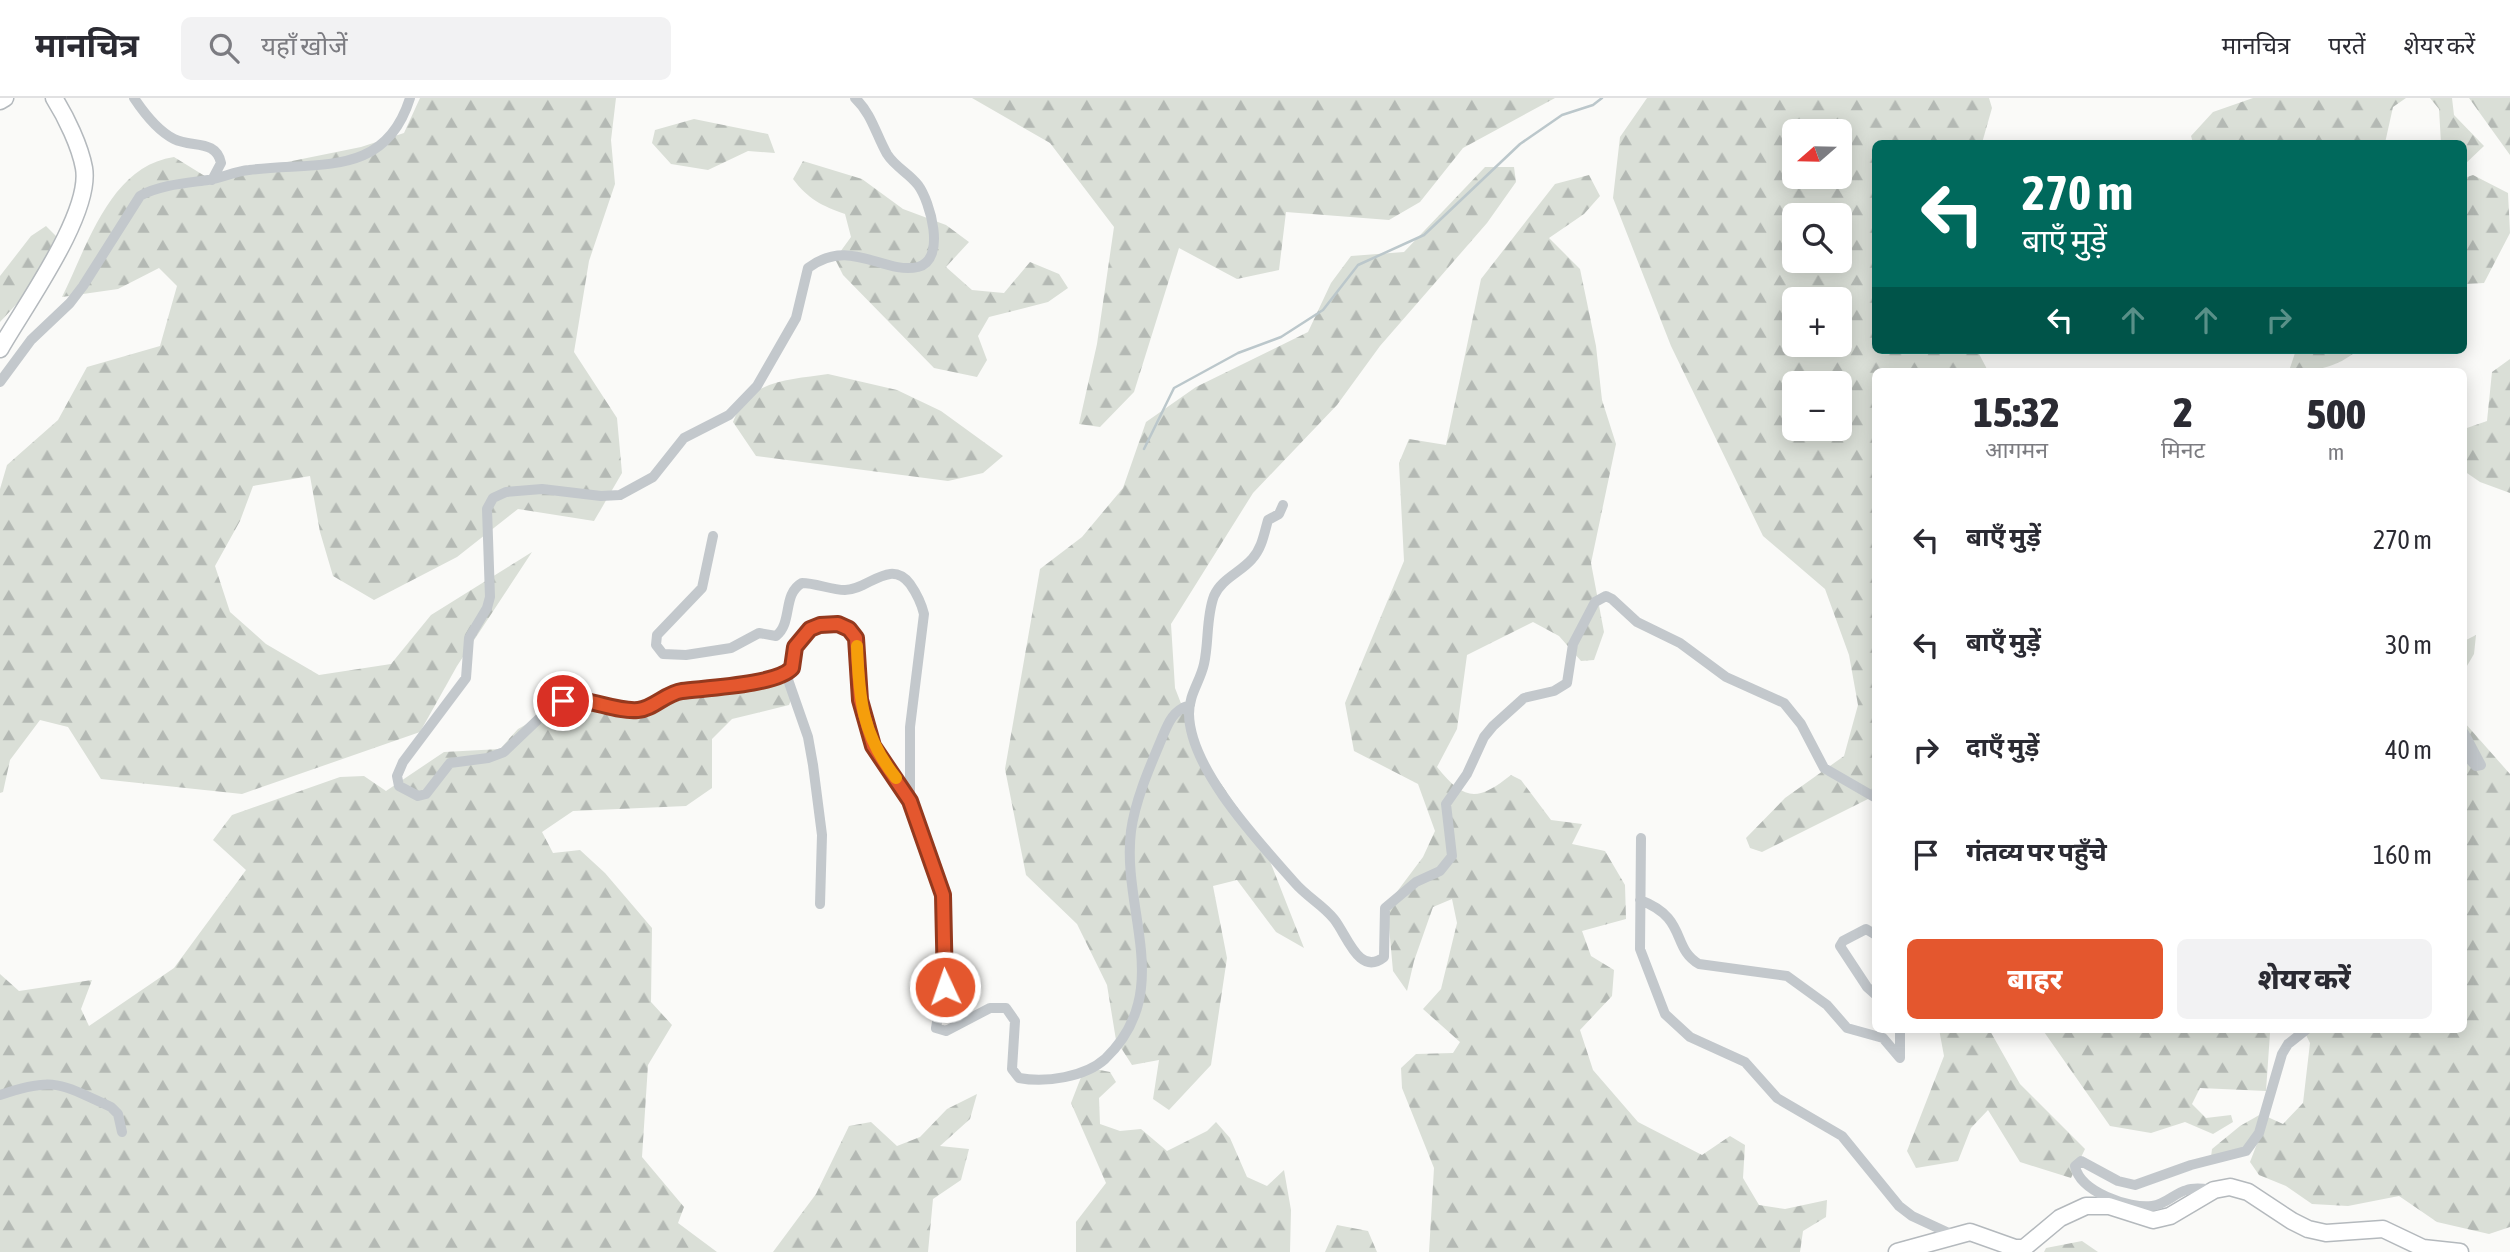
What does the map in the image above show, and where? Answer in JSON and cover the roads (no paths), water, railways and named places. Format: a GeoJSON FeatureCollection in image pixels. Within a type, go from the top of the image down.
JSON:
{"type":"FeatureCollection","features":[{"type":"Feature","properties":{"kind":"highway"},"geometry":{"type":"LineString","coordinates":[[0,101],[5,98]]}},
{"type":"Feature","properties":{"kind":"highway"},"geometry":{"type":"LineString","coordinates":[[0,349],[60,248],[84,180],[81,158],[54,98]]}},
{"type":"Feature","properties":{"kind":"highway"},"geometry":{"type":"LineString","coordinates":[[1897,1252],[1953,1235],[1979,1233],[2015,1248],[2024,1248],[2060,1218],[2086,1206],[2109,1206],[2153,1220],[2169,1216],[2214,1190],[2230,1187],[2248,1192],[2292,1222],[2308,1229],[2326,1233],[2383,1229],[2423,1248],[2460,1252]]}},
{"type":"Feature","properties":{"kind":"street"},"geometry":{"type":"LineString","coordinates":[[134,98],[165,134],[175,140],[208,146],[218,152],[220,167],[212,180]]}},
{"type":"Feature","properties":{"kind":"street"},"geometry":{"type":"LineString","coordinates":[[0,382],[31,340],[83,286],[141,196],[168,187],[250,170],[319,165],[375,150],[385,145],[397,129],[410,98]]}},
{"type":"Feature","properties":{"kind":"street"},"geometry":{"type":"LineString","coordinates":[[855,98],[872,119],[889,158],[920,189],[934,238],[933,254],[926,262],[914,267],[845,255],[812,265],[804,274],[796,318],[757,386],[729,415],[684,438],[653,477],[640,485],[620,495],[606,496],[558,489],[506,492],[493,498],[487,512],[490,597],[487,608],[469,638],[466,678],[399,768],[397,780],[402,788],[418,796],[430,792],[445,767],[456,760],[488,758],[504,752],[548,710],[563,701],[585,700],[638,710],[674,692],[733,687],[786,674],[792,668],[795,647],[810,629],[820,625],[838,624],[852,632],[857,646],[860,700],[873,746],[910,801],[945,909],[942,947],[945,987],[936,1028],[946,1031],[990,1007],[1001,1005],[1015,1021],[1011,1055],[1016,1075],[1025,1079],[1081,1073],[1099,1064],[1115,1049],[1137,1012],[1141,993],[1142,950],[1132,872],[1131,831],[1153,759],[1172,716],[1190,705]]}},
{"type":"Feature","properties":{"kind":"street"},"geometry":{"type":"LineString","coordinates":[[1283,505],[1279,514],[1268,520],[1257,553],[1215,594],[1204,664],[1192,689],[1190,705],[1194,742],[1229,802],[1297,885],[1332,916],[1355,953],[1367,963],[1374,964],[1384,957],[1385,908],[1416,882],[1449,864],[1452,856],[1446,804],[1467,774],[1484,737],[1524,698],[1554,691],[1567,683],[1573,644],[1595,602],[1605,596],[1637,622],[1680,643],[1726,677],[1784,703],[1801,724],[1824,768],[1872,795]]}},
{"type":"Feature","properties":{"kind":"street"},"geometry":{"type":"LineString","coordinates":[[713,536],[702,587],[657,635],[656,645],[663,654],[686,655],[736,647],[759,633],[776,636],[783,628],[793,591],[802,583],[845,590],[886,574],[899,575],[918,596],[924,614],[910,727],[910,801]]}},
{"type":"Feature","properties":{"kind":"street"},"geometry":{"type":"LineString","coordinates":[[786,674],[813,765],[822,843],[820,904]]}},
{"type":"Feature","properties":{"kind":"street"},"geometry":{"type":"LineString","coordinates":[[2467,739],[2481,765],[2477,766],[2467,756]]}},
{"type":"Feature","properties":{"kind":"street"},"geometry":{"type":"LineString","coordinates":[[1641,838],[1643,962],[1658,1002],[1673,1024],[1690,1037],[1745,1062],[1777,1098],[1842,1136],[1899,1206],[1912,1216],[1953,1235]]}},
{"type":"Feature","properties":{"kind":"street"},"geometry":{"type":"LineString","coordinates":[[1640,900],[1670,917],[1688,954],[1699,964],[1787,976],[1827,1005],[1847,1028],[1883,1038],[1899,1058],[1902,1056],[1900,1033]]}},
{"type":"Feature","properties":{"kind":"street"},"geometry":{"type":"LineString","coordinates":[[1872,933],[1866,929],[1843,941],[1840,948],[1872,990]]}},
{"type":"Feature","properties":{"kind":"street"},"geometry":{"type":"LineString","coordinates":[[2214,1190],[2188,1189],[2164,1204],[2140,1206],[2097,1193],[2084,1183],[2075,1166],[2081,1161],[2118,1181],[2136,1185],[2191,1165],[2246,1151],[2259,1133],[2281,1054],[2288,1044],[2302,1033]]}},
{"type":"Feature","properties":{"kind":"street"},"geometry":{"type":"LineString","coordinates":[[0,1095],[32,1084],[54,1083],[111,1107],[118,1114],[122,1132]]}},
{"type":"Feature","properties":{"kind":"waterway"},"geometry":{"type":"LineString","coordinates":[[1144,449],[1174,388],[1238,353],[1281,337],[1323,310],[1358,265],[1424,235],[1520,144],[1562,115],[1593,105],[1602,98]]}}]}
